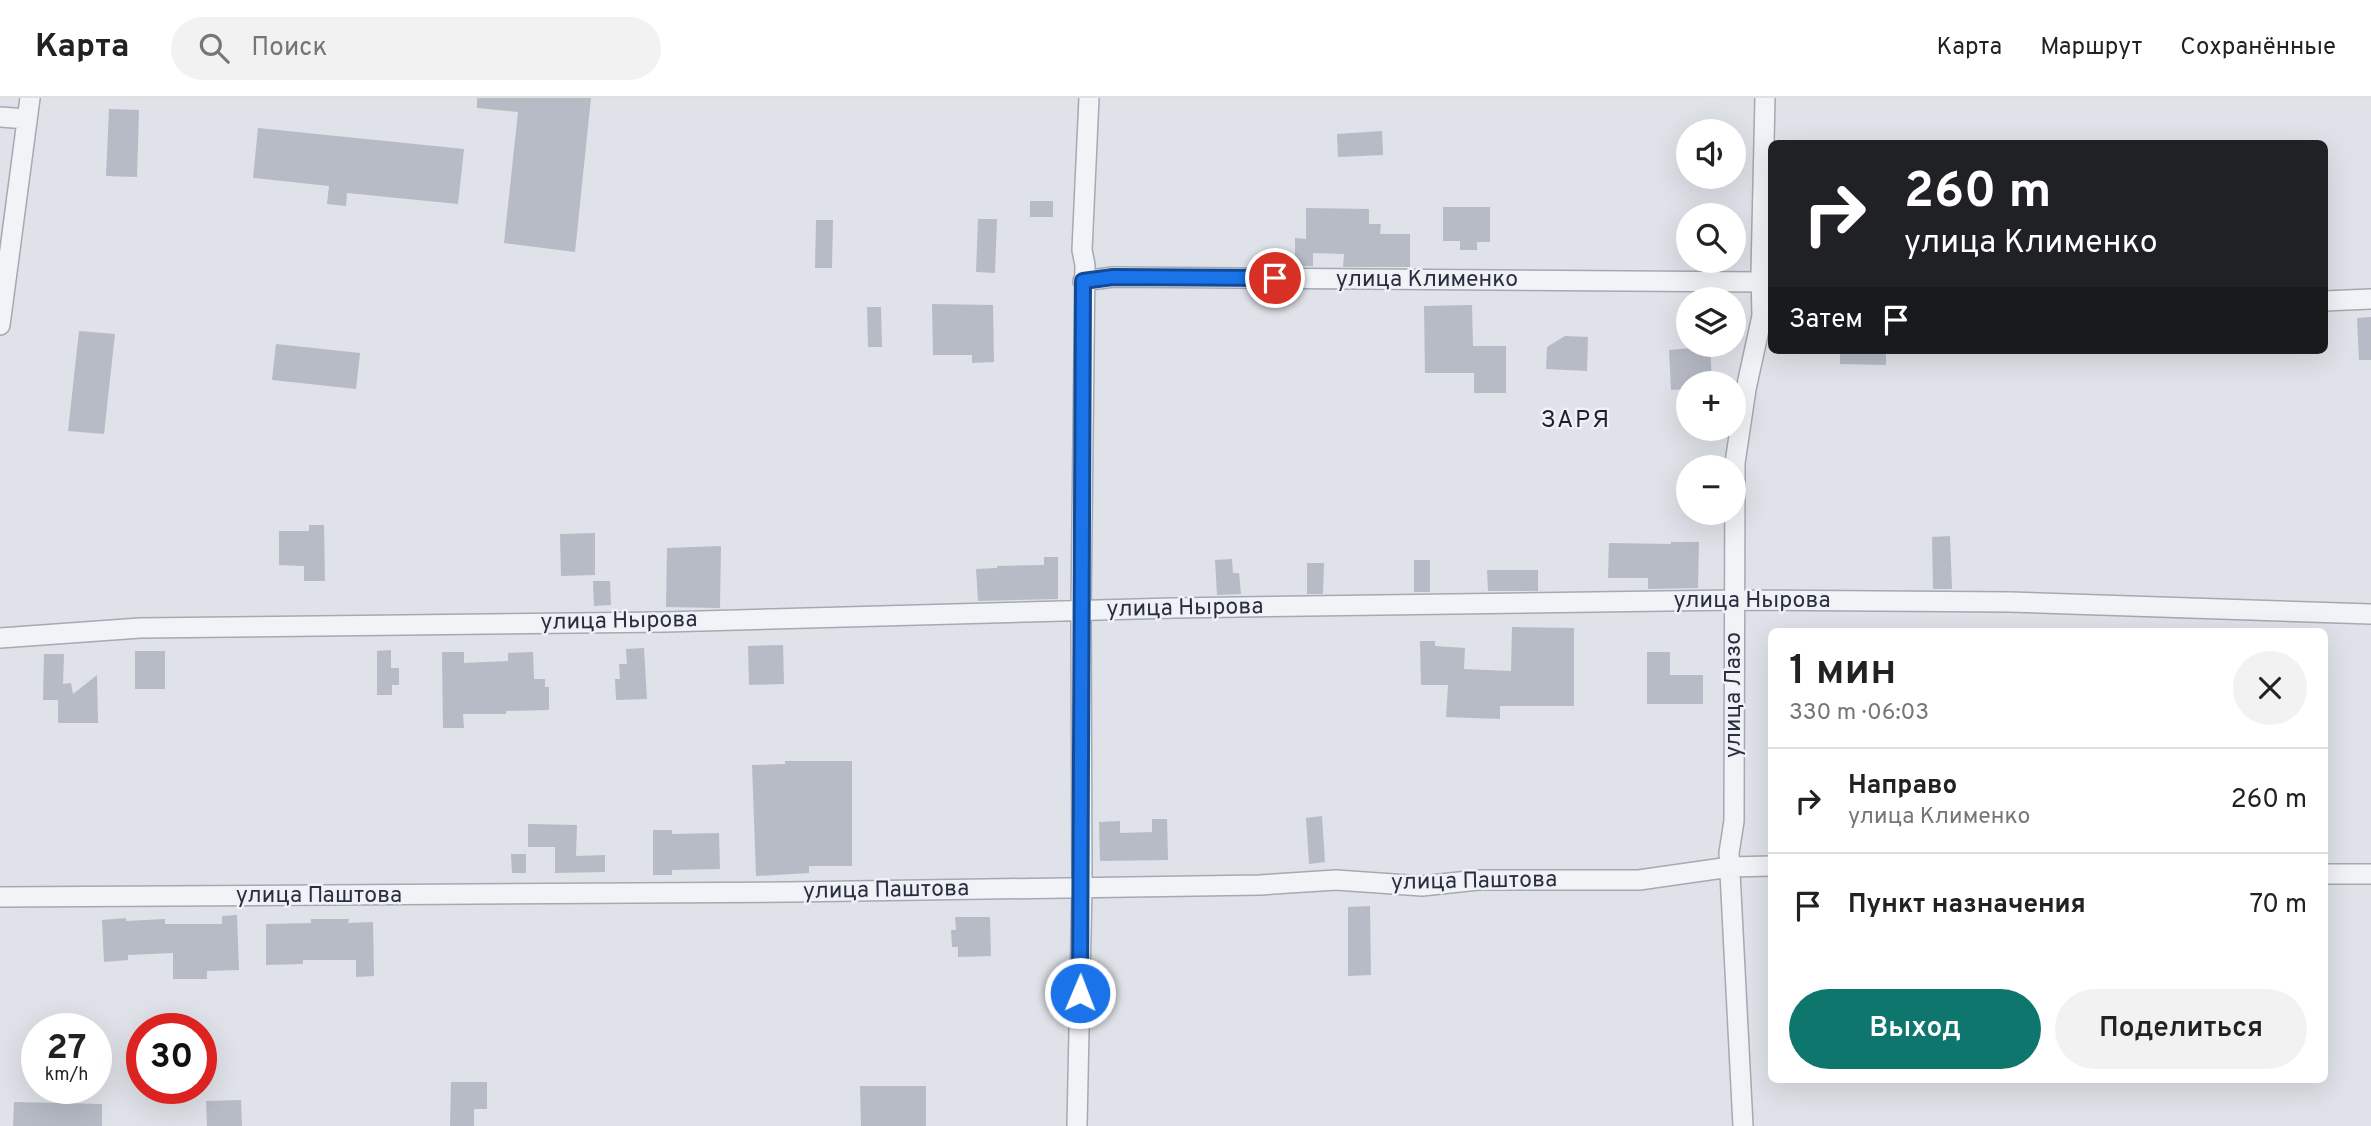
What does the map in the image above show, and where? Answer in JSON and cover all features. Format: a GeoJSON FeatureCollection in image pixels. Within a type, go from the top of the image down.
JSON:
{"type":"FeatureCollection","features":[{"type":"Feature","properties":{"kind":"street"},"geometry":{"type":"LineString","coordinates":[[0,325],[30,98]]}},
{"type":"Feature","properties":{"kind":"street"},"geometry":{"type":"LineString","coordinates":[[1077,1126],[1082,887],[1081,611],[1085,265],[1082,250],[1089,98]]}},
{"type":"Feature","properties":{"kind":"street","name":"улица Лазо"},"geometry":{"type":"LineString","coordinates":[[1743,1126],[1729,853],[1734,821],[1735,463],[1766,283],[1765,98]]}},
{"type":"Feature","properties":{"kind":"street"},"geometry":{"type":"LineString","coordinates":[[0,117],[27,119]]}},
{"type":"Feature","properties":{"kind":"street","name":"улица Клименко"},"geometry":{"type":"LineString","coordinates":[[1083,281],[1127,277],[1766,283]]}},
{"type":"Feature","properties":{"kind":"street"},"geometry":{"type":"LineString","coordinates":[[2328,301],[2371,299]]}},
{"type":"Feature","properties":{"kind":"street","name":"улица Нырова"},"geometry":{"type":"LineString","coordinates":[[0,638],[140,628],[665,622],[1081,611],[1735,600],[2010,602],[2371,614]]}},
{"type":"Feature","properties":{"kind":"street","name":"улица Паштова"},"geometry":{"type":"LineString","coordinates":[[0,897],[789,892],[1260,885],[1336,880],[1422,886],[1478,880],[1639,880],[1730,867],[1768,866]]}},
{"type":"Feature","properties":{"kind":"street"},"geometry":{"type":"LineString","coordinates":[[2328,874],[2371,874]]}},
{"type":"Feature","properties":{"kind":"building"},"geometry":{"type":"Polygon","coordinates":[[[477,98],[591,98],[575,252],[504,243],[518,112],[477,108],[477,98]]]}},
{"type":"Feature","properties":{"kind":"building"},"geometry":{"type":"Polygon","coordinates":[[[109,109],[139,110],[137,177],[106,176],[109,109]]]}},
{"type":"Feature","properties":{"kind":"building"},"geometry":{"type":"Polygon","coordinates":[[[258,128],[464,149],[458,204],[347,193],[346,206],[327,204],[329,186],[253,178],[258,128]]]}},
{"type":"Feature","properties":{"kind":"building"},"geometry":{"type":"Polygon","coordinates":[[[1382,131],[1383,155],[1338,157],[1337,134],[1382,131]]]}},
{"type":"Feature","properties":{"kind":"building"},"geometry":{"type":"Polygon","coordinates":[[[1030,201],[1053,201],[1053,217],[1030,217],[1030,201]]]}},
{"type":"Feature","properties":{"kind":"building"},"geometry":{"type":"Polygon","coordinates":[[[1443,207],[1490,207],[1490,242],[1477,242],[1477,250],[1460,250],[1460,241],[1443,241],[1443,207]]]}},
{"type":"Feature","properties":{"kind":"building"},"geometry":{"type":"Polygon","coordinates":[[[1306,208],[1369,209],[1369,224],[1381,224],[1380,234],[1410,234],[1410,267],[1343,267],[1344,254],[1313,253],[1313,266],[1295,266],[1295,238],[1306,239],[1306,208]]]}},
{"type":"Feature","properties":{"kind":"building"},"geometry":{"type":"Polygon","coordinates":[[[978,219],[997,219],[995,273],[976,272],[978,219]]]}},
{"type":"Feature","properties":{"kind":"building"},"geometry":{"type":"Polygon","coordinates":[[[816,220],[833,220],[832,268],[815,268],[816,220]]]}},
{"type":"Feature","properties":{"kind":"building"},"geometry":{"type":"Polygon","coordinates":[[[932,304],[993,305],[994,362],[972,363],[972,355],[933,355],[932,304]]]}},
{"type":"Feature","properties":{"kind":"building"},"geometry":{"type":"Polygon","coordinates":[[[1472,305],[1473,346],[1506,346],[1506,393],[1474,393],[1474,373],[1425,373],[1424,306],[1472,305]]]}},
{"type":"Feature","properties":{"kind":"building"},"geometry":{"type":"Polygon","coordinates":[[[867,307],[881,307],[882,347],[868,347],[867,307]]]}},
{"type":"Feature","properties":{"kind":"building"},"geometry":{"type":"Polygon","coordinates":[[[2371,317],[2371,360],[2359,360],[2357,318],[2371,317]]]}},
{"type":"Feature","properties":{"kind":"building"},"geometry":{"type":"Polygon","coordinates":[[[79,331],[115,334],[104,434],[68,431],[79,331]]]}},
{"type":"Feature","properties":{"kind":"building"},"geometry":{"type":"Polygon","coordinates":[[[1565,336],[1588,337],[1587,371],[1546,369],[1547,347],[1565,336]]]}},
{"type":"Feature","properties":{"kind":"building"},"geometry":{"type":"Polygon","coordinates":[[[276,344],[360,353],[356,389],[272,380],[276,344]]]}},
{"type":"Feature","properties":{"kind":"building"},"geometry":{"type":"Polygon","coordinates":[[[1676,349],[1676,357],[1711,357],[1711,371],[1676,371],[1676,390],[1671,390],[1669,350],[1676,349]]]}},
{"type":"Feature","properties":{"kind":"building"},"geometry":{"type":"Polygon","coordinates":[[[1840,354],[1886,354],[1886,365],[1840,364],[1840,354]]]}},
{"type":"Feature","properties":{"kind":"building"},"geometry":{"type":"Polygon","coordinates":[[[309,525],[324,525],[325,581],[304,581],[304,566],[279,565],[279,531],[309,531],[309,525]]]}},
{"type":"Feature","properties":{"kind":"building"},"geometry":{"type":"Polygon","coordinates":[[[595,533],[595,575],[561,576],[560,534],[595,533]]]}},
{"type":"Feature","properties":{"kind":"building"},"geometry":{"type":"Polygon","coordinates":[[[1950,536],[1952,589],[1933,589],[1932,537],[1950,536]]]}},
{"type":"Feature","properties":{"kind":"building"},"geometry":{"type":"Polygon","coordinates":[[[1699,542],[1698,588],[1648,589],[1648,578],[1608,578],[1609,543],[1699,542]]]}},
{"type":"Feature","properties":{"kind":"building"},"geometry":{"type":"Polygon","coordinates":[[[721,546],[720,608],[666,607],[667,548],[721,546]]]}},
{"type":"Feature","properties":{"kind":"building"},"geometry":{"type":"Polygon","coordinates":[[[1044,557],[1058,557],[1058,599],[978,601],[976,569],[1044,565],[1044,557]]]}},
{"type":"Feature","properties":{"kind":"building"},"geometry":{"type":"Polygon","coordinates":[[[1232,559],[1233,573],[1239,573],[1241,594],[1217,595],[1215,560],[1232,559]]]}},
{"type":"Feature","properties":{"kind":"building"},"geometry":{"type":"Polygon","coordinates":[[[1414,560],[1430,560],[1430,592],[1414,592],[1414,560]]]}},
{"type":"Feature","properties":{"kind":"building"},"geometry":{"type":"Polygon","coordinates":[[[1307,563],[1324,563],[1323,594],[1307,594],[1307,563]]]}},
{"type":"Feature","properties":{"kind":"building"},"geometry":{"type":"Polygon","coordinates":[[[1487,570],[1538,570],[1538,591],[1488,591],[1487,570]]]}},
{"type":"Feature","properties":{"kind":"building"},"geometry":{"type":"Polygon","coordinates":[[[593,581],[610,581],[611,605],[594,606],[593,581]]]}},
{"type":"Feature","properties":{"kind":"building"},"geometry":{"type":"Polygon","coordinates":[[[1512,627],[1574,628],[1574,706],[1500,706],[1500,719],[1446,717],[1448,685],[1421,685],[1420,641],[1435,641],[1435,646],[1465,648],[1464,669],[1511,671],[1512,627]]]}},
{"type":"Feature","properties":{"kind":"building"},"geometry":{"type":"Polygon","coordinates":[[[783,645],[784,684],[749,685],[748,646],[783,645]]]}},
{"type":"Feature","properties":{"kind":"building"},"geometry":{"type":"Polygon","coordinates":[[[644,648],[647,699],[616,700],[615,679],[620,679],[619,664],[627,664],[626,649],[644,648]]]}},
{"type":"Feature","properties":{"kind":"building"},"geometry":{"type":"Polygon","coordinates":[[[391,650],[391,668],[399,668],[399,685],[392,685],[392,695],[377,695],[377,651],[391,650]]]}},
{"type":"Feature","properties":{"kind":"building"},"geometry":{"type":"Polygon","coordinates":[[[135,651],[165,651],[165,689],[135,689],[135,651]]]}},
{"type":"Feature","properties":{"kind":"building"},"geometry":{"type":"Polygon","coordinates":[[[442,652],[464,652],[464,663],[508,661],[508,653],[533,652],[534,679],[545,679],[545,687],[549,687],[549,710],[463,714],[464,728],[443,728],[442,652]]]}},
{"type":"Feature","properties":{"kind":"building"},"geometry":{"type":"Polygon","coordinates":[[[1647,652],[1670,652],[1670,675],[1703,675],[1703,704],[1647,704],[1647,652]]]}},
{"type":"Feature","properties":{"kind":"building"},"geometry":{"type":"Polygon","coordinates":[[[44,654],[64,654],[63,684],[71,683],[73,694],[97,675],[98,723],[58,723],[58,700],[43,700],[44,654]]]}},
{"type":"Feature","properties":{"kind":"building"},"geometry":{"type":"Polygon","coordinates":[[[785,761],[852,761],[852,866],[809,866],[809,873],[756,876],[752,765],[785,764],[785,761]]]}},
{"type":"Feature","properties":{"kind":"building"},"geometry":{"type":"Polygon","coordinates":[[[1322,816],[1325,862],[1309,864],[1306,818],[1322,816]]]}},
{"type":"Feature","properties":{"kind":"building"},"geometry":{"type":"Polygon","coordinates":[[[1152,819],[1167,819],[1168,860],[1100,861],[1099,822],[1120,821],[1120,833],[1152,832],[1152,819]]]}},
{"type":"Feature","properties":{"kind":"building"},"geometry":{"type":"Polygon","coordinates":[[[528,824],[577,825],[576,856],[605,855],[605,872],[555,873],[555,847],[528,847],[528,824]]]}},
{"type":"Feature","properties":{"kind":"building"},"geometry":{"type":"Polygon","coordinates":[[[653,830],[672,830],[672,834],[719,833],[720,869],[672,870],[672,875],[653,875],[653,830]]]}},
{"type":"Feature","properties":{"kind":"building"},"geometry":{"type":"Polygon","coordinates":[[[511,854],[526,854],[526,873],[512,873],[511,854]]]}},
{"type":"Feature","properties":{"kind":"building"},"geometry":{"type":"Polygon","coordinates":[[[1370,906],[1371,975],[1348,976],[1348,907],[1370,906]]]}},
{"type":"Feature","properties":{"kind":"building"},"geometry":{"type":"Polygon","coordinates":[[[237,915],[239,970],[207,971],[207,979],[173,979],[173,953],[128,955],[128,960],[104,962],[102,920],[165,919],[165,924],[222,924],[222,916],[237,915]]]}},
{"type":"Feature","properties":{"kind":"building"},"geometry":{"type":"Polygon","coordinates":[[[955,917],[990,917],[991,956],[958,957],[958,947],[952,947],[951,930],[956,930],[955,917]]]}},
{"type":"Feature","properties":{"kind":"building"},"geometry":{"type":"Polygon","coordinates":[[[311,919],[349,919],[348,923],[373,922],[374,976],[356,977],[356,960],[303,960],[303,964],[266,965],[266,924],[311,923],[311,919]]]}},
{"type":"Feature","properties":{"kind":"building"},"geometry":{"type":"Polygon","coordinates":[[[451,1082],[487,1082],[487,1109],[474,1109],[474,1126],[450,1126],[451,1082]]]}},
{"type":"Feature","properties":{"kind":"building"},"geometry":{"type":"Polygon","coordinates":[[[860,1086],[926,1086],[926,1126],[861,1126],[860,1086]]]}},
{"type":"Feature","properties":{"kind":"building"},"geometry":{"type":"Polygon","coordinates":[[[241,1100],[242,1126],[207,1126],[206,1104],[217,1104],[217,1101],[241,1100]]]}},
{"type":"Feature","properties":{"kind":"building"},"geometry":{"type":"Polygon","coordinates":[[[14,1102],[102,1104],[102,1126],[13,1126],[14,1102]]]}},
{"type":"Feature","properties":{"kind":"district","name":"ЗАРЯ"},"geometry":{"type":"Point","coordinates":[1576,421]}},
{"type":"Feature","properties":{"kind":"route"},"geometry":{"type":"LineString","coordinates":[[1080,993],[1083,281],[1113,277],[1275,278]]}}]}
